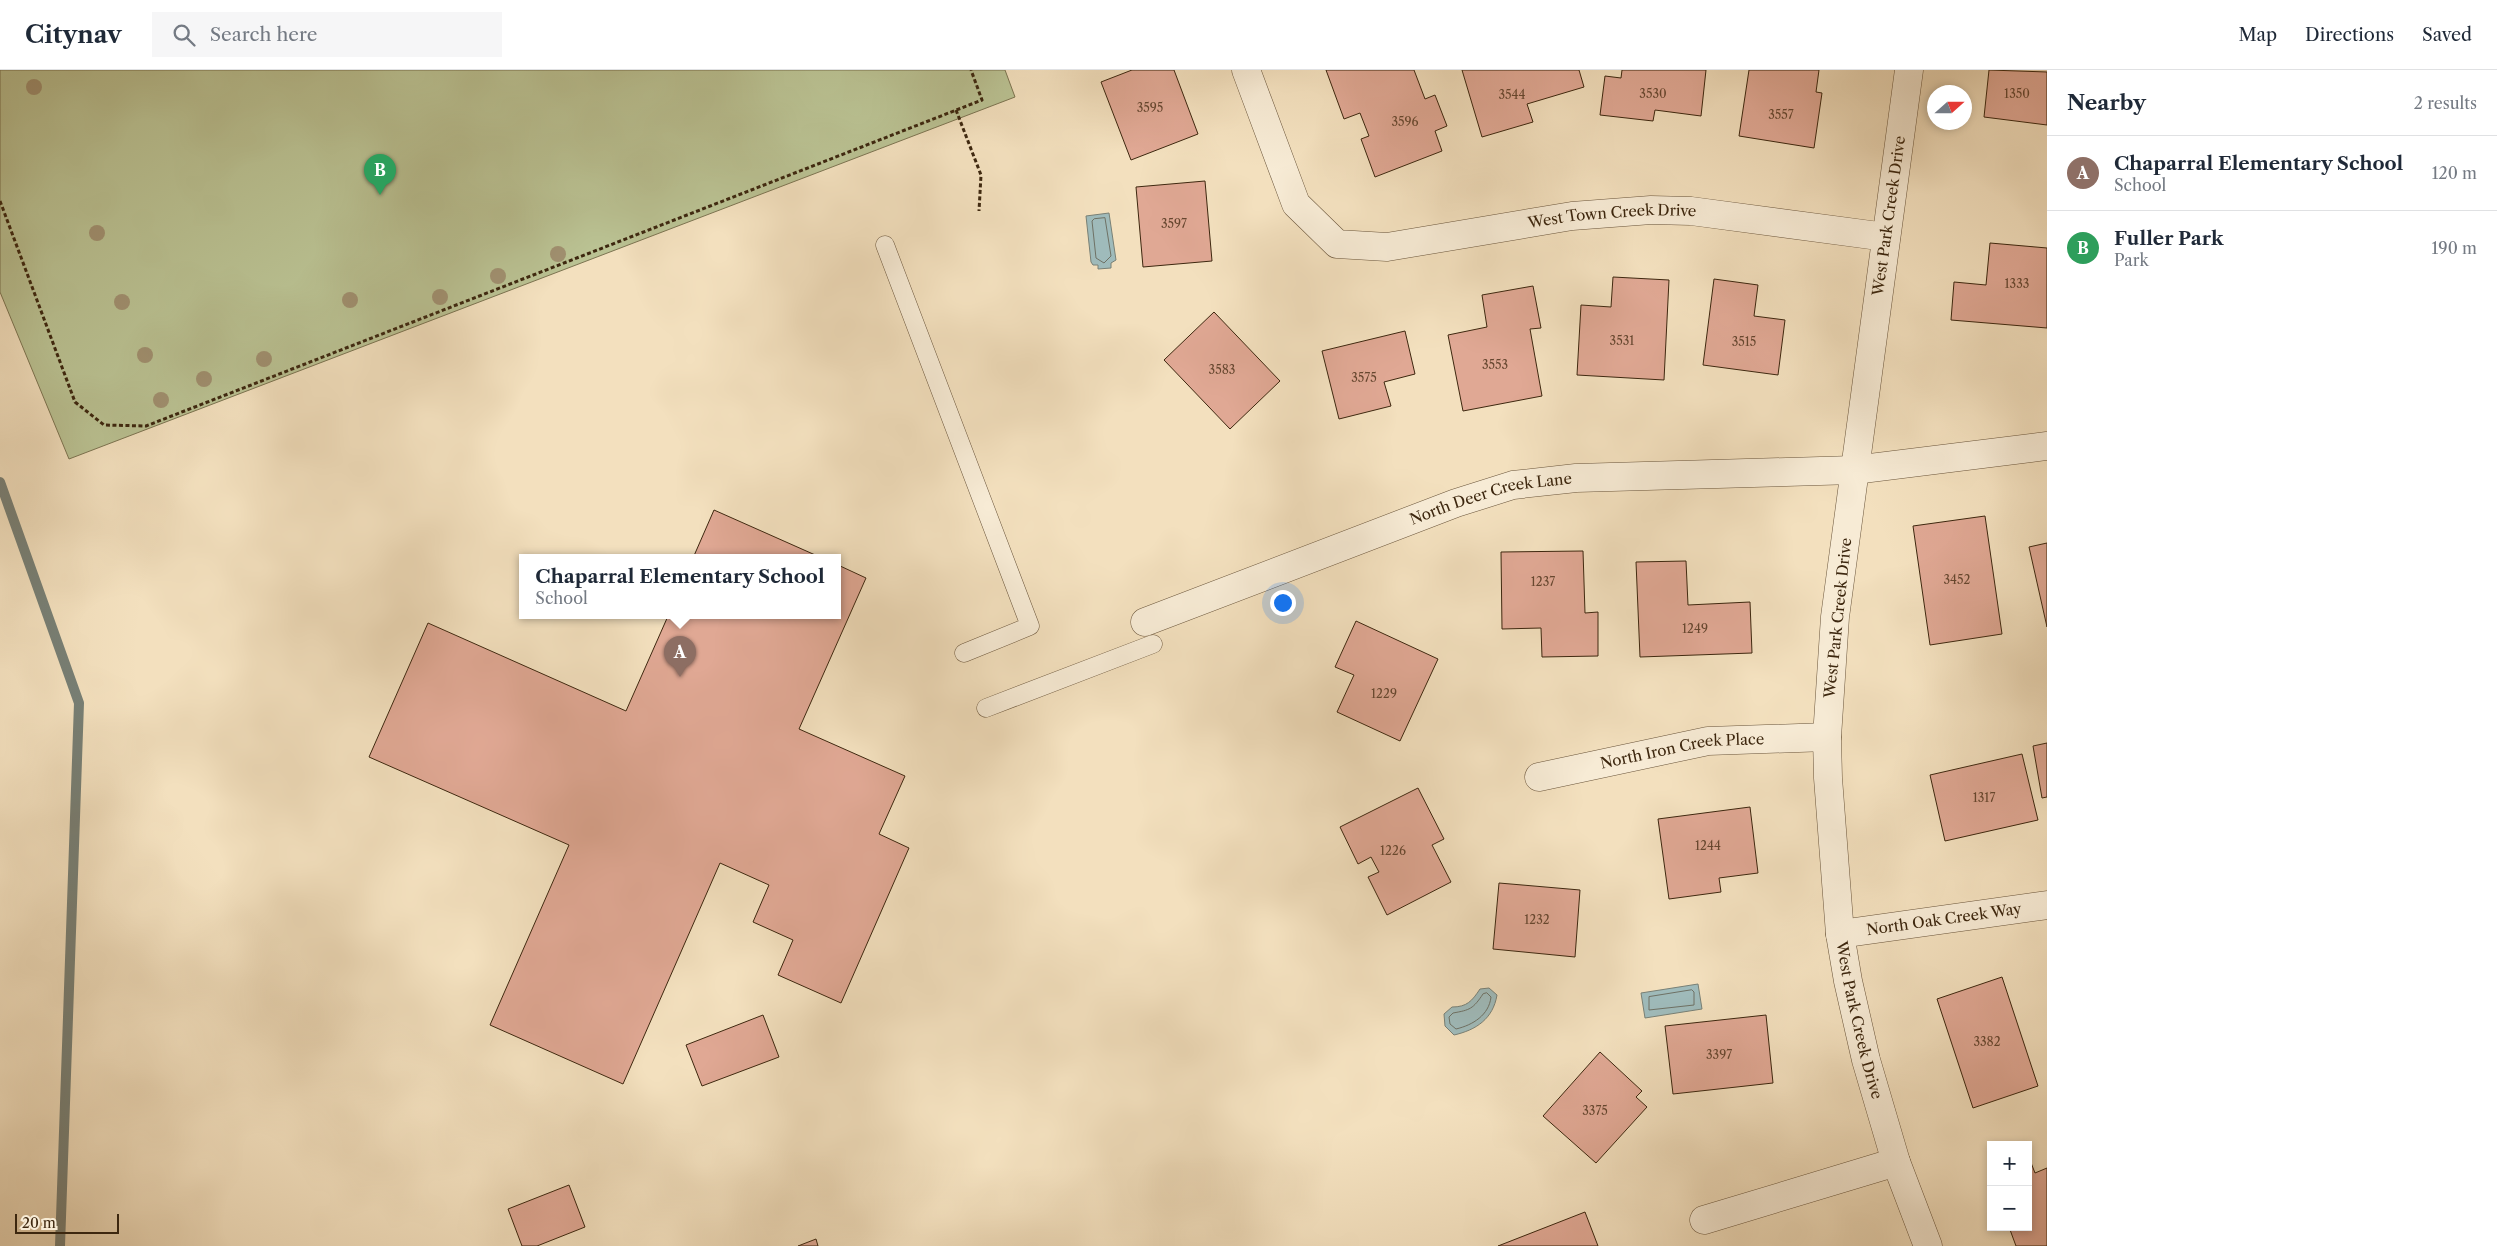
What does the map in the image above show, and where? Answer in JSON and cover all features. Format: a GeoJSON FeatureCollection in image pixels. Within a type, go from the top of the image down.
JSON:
{"type":"FeatureCollection","features":[{"type":"Feature","properties":{"kind":"street","name":"West Town Creek Drive"},"geometry":{"type":"LineString","coordinates":[[1246,70],[1296,204],[1337,244],[1387,247],[1572,216],[1652,210],[1691,211],[1886,237]]}},
{"type":"Feature","properties":{"kind":"street","name":"West Park Creek Drive"},"geometry":{"type":"LineString","coordinates":[[1909,70],[1835,616],[1827,738],[1828,778],[1840,934],[1866,1060],[1896,1162],[1928,1246]]}},
{"type":"Feature","properties":{"kind":"street","name":"North Deer Creek Lane"},"geometry":{"type":"LineString","coordinates":[[1149,632],[1456,503],[1513,485],[1576,478],[1854,470],[2047,446]]}},
{"type":"Feature","properties":{"kind":"street","name":"North Iron Creek Place"},"geometry":{"type":"LineString","coordinates":[[1539,777],[1708,741],[1827,738]]}},
{"type":"Feature","properties":{"kind":"street","name":"North Oak Creek Way"},"geometry":{"type":"LineString","coordinates":[[1840,934],[2047,905]]}},
{"type":"Feature","properties":{"kind":"street"},"geometry":{"type":"LineString","coordinates":[[1704,1220],[1896,1162]]}},
{"type":"Feature","properties":{"kind":"lane"},"geometry":{"type":"LineString","coordinates":[[885,246],[1030,626],[964,653]]}},
{"type":"Feature","properties":{"kind":"lane"},"geometry":{"type":"LineString","coordinates":[[986,708],[1149,632]]}},
{"type":"Feature","properties":{"kind":"path"},"geometry":{"type":"LineString","coordinates":[[0,201],[75,402],[104,425],[146,426],[982,100],[971,70]]}},
{"type":"Feature","properties":{"kind":"path"},"geometry":{"type":"LineString","coordinates":[[956,110],[981,175],[979,211]]}},
{"type":"Feature","properties":{"kind":"green space"},"geometry":{"type":"Polygon","coordinates":[[[0,70],[1005,70],[1015,97],[69,459],[0,292],[0,70]]]}},
{"type":"Feature","properties":{"kind":"water"},"geometry":{"type":"Polygon","coordinates":[[[1109,213],[1116,260],[1111,263],[1111,268],[1098,269],[1098,265],[1093,265],[1091,262],[1086,216],[1109,213]]]}},
{"type":"Feature","properties":{"kind":"water"},"geometry":{"type":"Polygon","coordinates":[[[1698,984],[1702,1009],[1645,1018],[1641,993],[1698,984]]]}},
{"type":"Feature","properties":{"kind":"water"},"geometry":{"type":"Polygon","coordinates":[[[1489,988],[1497,995],[1492,1011],[1476,1026],[1454,1035],[1445,1026],[1444,1014],[1452,1007],[1462,1006],[1469,1002],[1480,989],[1489,988]]]}},
{"type":"Feature","properties":{"kind":"building"},"geometry":{"type":"Polygon","coordinates":[[[1132,70],[1174,70],[1198,134],[1131,160],[1101,82],[1132,70]]]}},
{"type":"Feature","properties":{"kind":"building"},"geometry":{"type":"Polygon","coordinates":[[[1326,70],[1414,70],[1425,99],[1435,95],[1447,126],[1435,131],[1442,151],[1375,177],[1361,139],[1369,136],[1360,113],[1344,119],[1326,70]]]}},
{"type":"Feature","properties":{"kind":"building"},"geometry":{"type":"Polygon","coordinates":[[[1462,70],[1579,70],[1584,87],[1527,104],[1533,122],[1482,137],[1462,70]]]}},
{"type":"Feature","properties":{"kind":"building"},"geometry":{"type":"Polygon","coordinates":[[[1622,70],[1706,70],[1701,116],[1655,110],[1653,121],[1600,115],[1605,76],[1621,78],[1622,70]]]}},
{"type":"Feature","properties":{"kind":"building"},"geometry":{"type":"Polygon","coordinates":[[[1749,70],[1819,70],[1816,92],[1822,93],[1814,148],[1739,136],[1749,70]]]}},
{"type":"Feature","properties":{"kind":"building"},"geometry":{"type":"Polygon","coordinates":[[[1989,70],[2047,72],[2047,125],[1984,117],[1989,70]]]}},
{"type":"Feature","properties":{"kind":"building"},"geometry":{"type":"Polygon","coordinates":[[[1205,181],[1212,261],[1143,267],[1136,187],[1205,181]]]}},
{"type":"Feature","properties":{"kind":"building"},"geometry":{"type":"Polygon","coordinates":[[[1990,243],[2047,248],[2047,328],[1951,320],[1954,282],[1986,285],[1990,243]]]}},
{"type":"Feature","properties":{"kind":"building"},"geometry":{"type":"Polygon","coordinates":[[[1613,277],[1669,280],[1664,380],[1577,375],[1581,305],[1611,307],[1613,277]]]}},
{"type":"Feature","properties":{"kind":"building"},"geometry":{"type":"Polygon","coordinates":[[[1714,279],[1758,285],[1754,316],[1785,320],[1778,375],[1703,365],[1714,279]]]}},
{"type":"Feature","properties":{"kind":"building"},"geometry":{"type":"Polygon","coordinates":[[[1533,286],[1541,328],[1530,329],[1542,396],[1463,411],[1448,335],[1487,327],[1482,295],[1533,286]]]}},
{"type":"Feature","properties":{"kind":"building"},"geometry":{"type":"Polygon","coordinates":[[[1214,312],[1280,381],[1230,429],[1164,360],[1214,312]]]}},
{"type":"Feature","properties":{"kind":"building"},"geometry":{"type":"Polygon","coordinates":[[[1405,331],[1415,374],[1384,382],[1391,406],[1339,419],[1322,351],[1405,331]]]}},
{"type":"Feature","properties":{"kind":"building"},"geometry":{"type":"Polygon","coordinates":[[[714,510],[813,554],[695,554],[714,510]]]}},
{"type":"Feature","properties":{"kind":"building"},"geometry":{"type":"Polygon","coordinates":[[[1985,516],[2002,634],[1930,645],[1913,526],[1985,516]]]}},
{"type":"Feature","properties":{"kind":"building"},"geometry":{"type":"Polygon","coordinates":[[[2047,543],[2047,627],[2029,547],[2047,543]]]}},
{"type":"Feature","properties":{"kind":"building"},"geometry":{"type":"Polygon","coordinates":[[[1583,551],[1585,613],[1598,612],[1598,656],[1542,657],[1541,628],[1502,629],[1501,552],[1583,551]]]}},
{"type":"Feature","properties":{"kind":"building"},"geometry":{"type":"Polygon","coordinates":[[[1686,561],[1688,605],[1750,602],[1752,653],[1640,657],[1636,562],[1686,561]]]}},
{"type":"Feature","properties":{"kind":"building"},"geometry":{"type":"Polygon","coordinates":[[[841,566],[866,578],[799,729],[905,776],[879,834],[909,848],[841,1003],[778,975],[793,940],[753,922],[769,885],[720,863],[623,1084],[490,1025],[569,845],[369,757],[428,623],[626,711],[667,619],[841,619],[841,566]]]}},
{"type":"Feature","properties":{"kind":"building"},"geometry":{"type":"Polygon","coordinates":[[[1356,621],[1438,659],[1400,741],[1337,712],[1354,675],[1335,667],[1356,621]]]}},
{"type":"Feature","properties":{"kind":"building"},"geometry":{"type":"Polygon","coordinates":[[[2047,743],[2047,797],[2042,798],[2033,746],[2047,743]]]}},
{"type":"Feature","properties":{"kind":"building"},"geometry":{"type":"Polygon","coordinates":[[[2022,754],[2038,820],[1945,841],[1930,775],[2022,754]]]}},
{"type":"Feature","properties":{"kind":"building"},"geometry":{"type":"Polygon","coordinates":[[[1418,788],[1444,839],[1432,845],[1451,882],[1387,915],[1368,877],[1379,872],[1371,857],[1358,864],[1340,827],[1418,788]]]}},
{"type":"Feature","properties":{"kind":"building"},"geometry":{"type":"Polygon","coordinates":[[[1750,807],[1758,873],[1719,878],[1721,892],[1669,899],[1658,819],[1750,807]]]}},
{"type":"Feature","properties":{"kind":"building"},"geometry":{"type":"Polygon","coordinates":[[[1499,883],[1580,890],[1575,957],[1493,949],[1499,883]]]}},
{"type":"Feature","properties":{"kind":"building"},"geometry":{"type":"Polygon","coordinates":[[[2002,977],[2038,1086],[1973,1108],[1937,999],[2002,977]]]}},
{"type":"Feature","properties":{"kind":"building"},"geometry":{"type":"Polygon","coordinates":[[[763,1015],[779,1057],[702,1086],[686,1045],[763,1015]]]}},
{"type":"Feature","properties":{"kind":"building"},"geometry":{"type":"Polygon","coordinates":[[[1766,1015],[1773,1083],[1673,1094],[1665,1026],[1766,1015]]]}},
{"type":"Feature","properties":{"kind":"building"},"geometry":{"type":"Polygon","coordinates":[[[1600,1052],[1642,1091],[1636,1097],[1647,1107],[1596,1163],[1543,1116],[1600,1052]]]}},
{"type":"Feature","properties":{"kind":"building"},"geometry":{"type":"Polygon","coordinates":[[[2032,1165],[2035,1173],[2047,1168],[2047,1246],[2016,1246],[2010,1231],[2032,1231],[2032,1165]]]}},
{"type":"Feature","properties":{"kind":"building"},"geometry":{"type":"Polygon","coordinates":[[[569,1185],[585,1227],[537,1246],[522,1246],[508,1209],[569,1185]]]}},
{"type":"Feature","properties":{"kind":"building"},"geometry":{"type":"Polygon","coordinates":[[[1585,1212],[1598,1246],[1498,1246],[1585,1212]]]}},
{"type":"Feature","properties":{"kind":"building"},"geometry":{"type":"Polygon","coordinates":[[[816,1239],[818,1246],[798,1246],[816,1239]]]}},
{"type":"Feature","properties":{"kind":"waterway"},"geometry":{"type":"LineString","coordinates":[[0,482],[79,703],[60,1246]]}},
{"type":"Feature","properties":{"kind":"place","name":"Fuller Park"},"geometry":{"type":"Point","coordinates":[380,195]}},
{"type":"Feature","properties":{"kind":"place","name":"Chaparral Elementary School"},"geometry":{"type":"Point","coordinates":[680,677]}}]}
